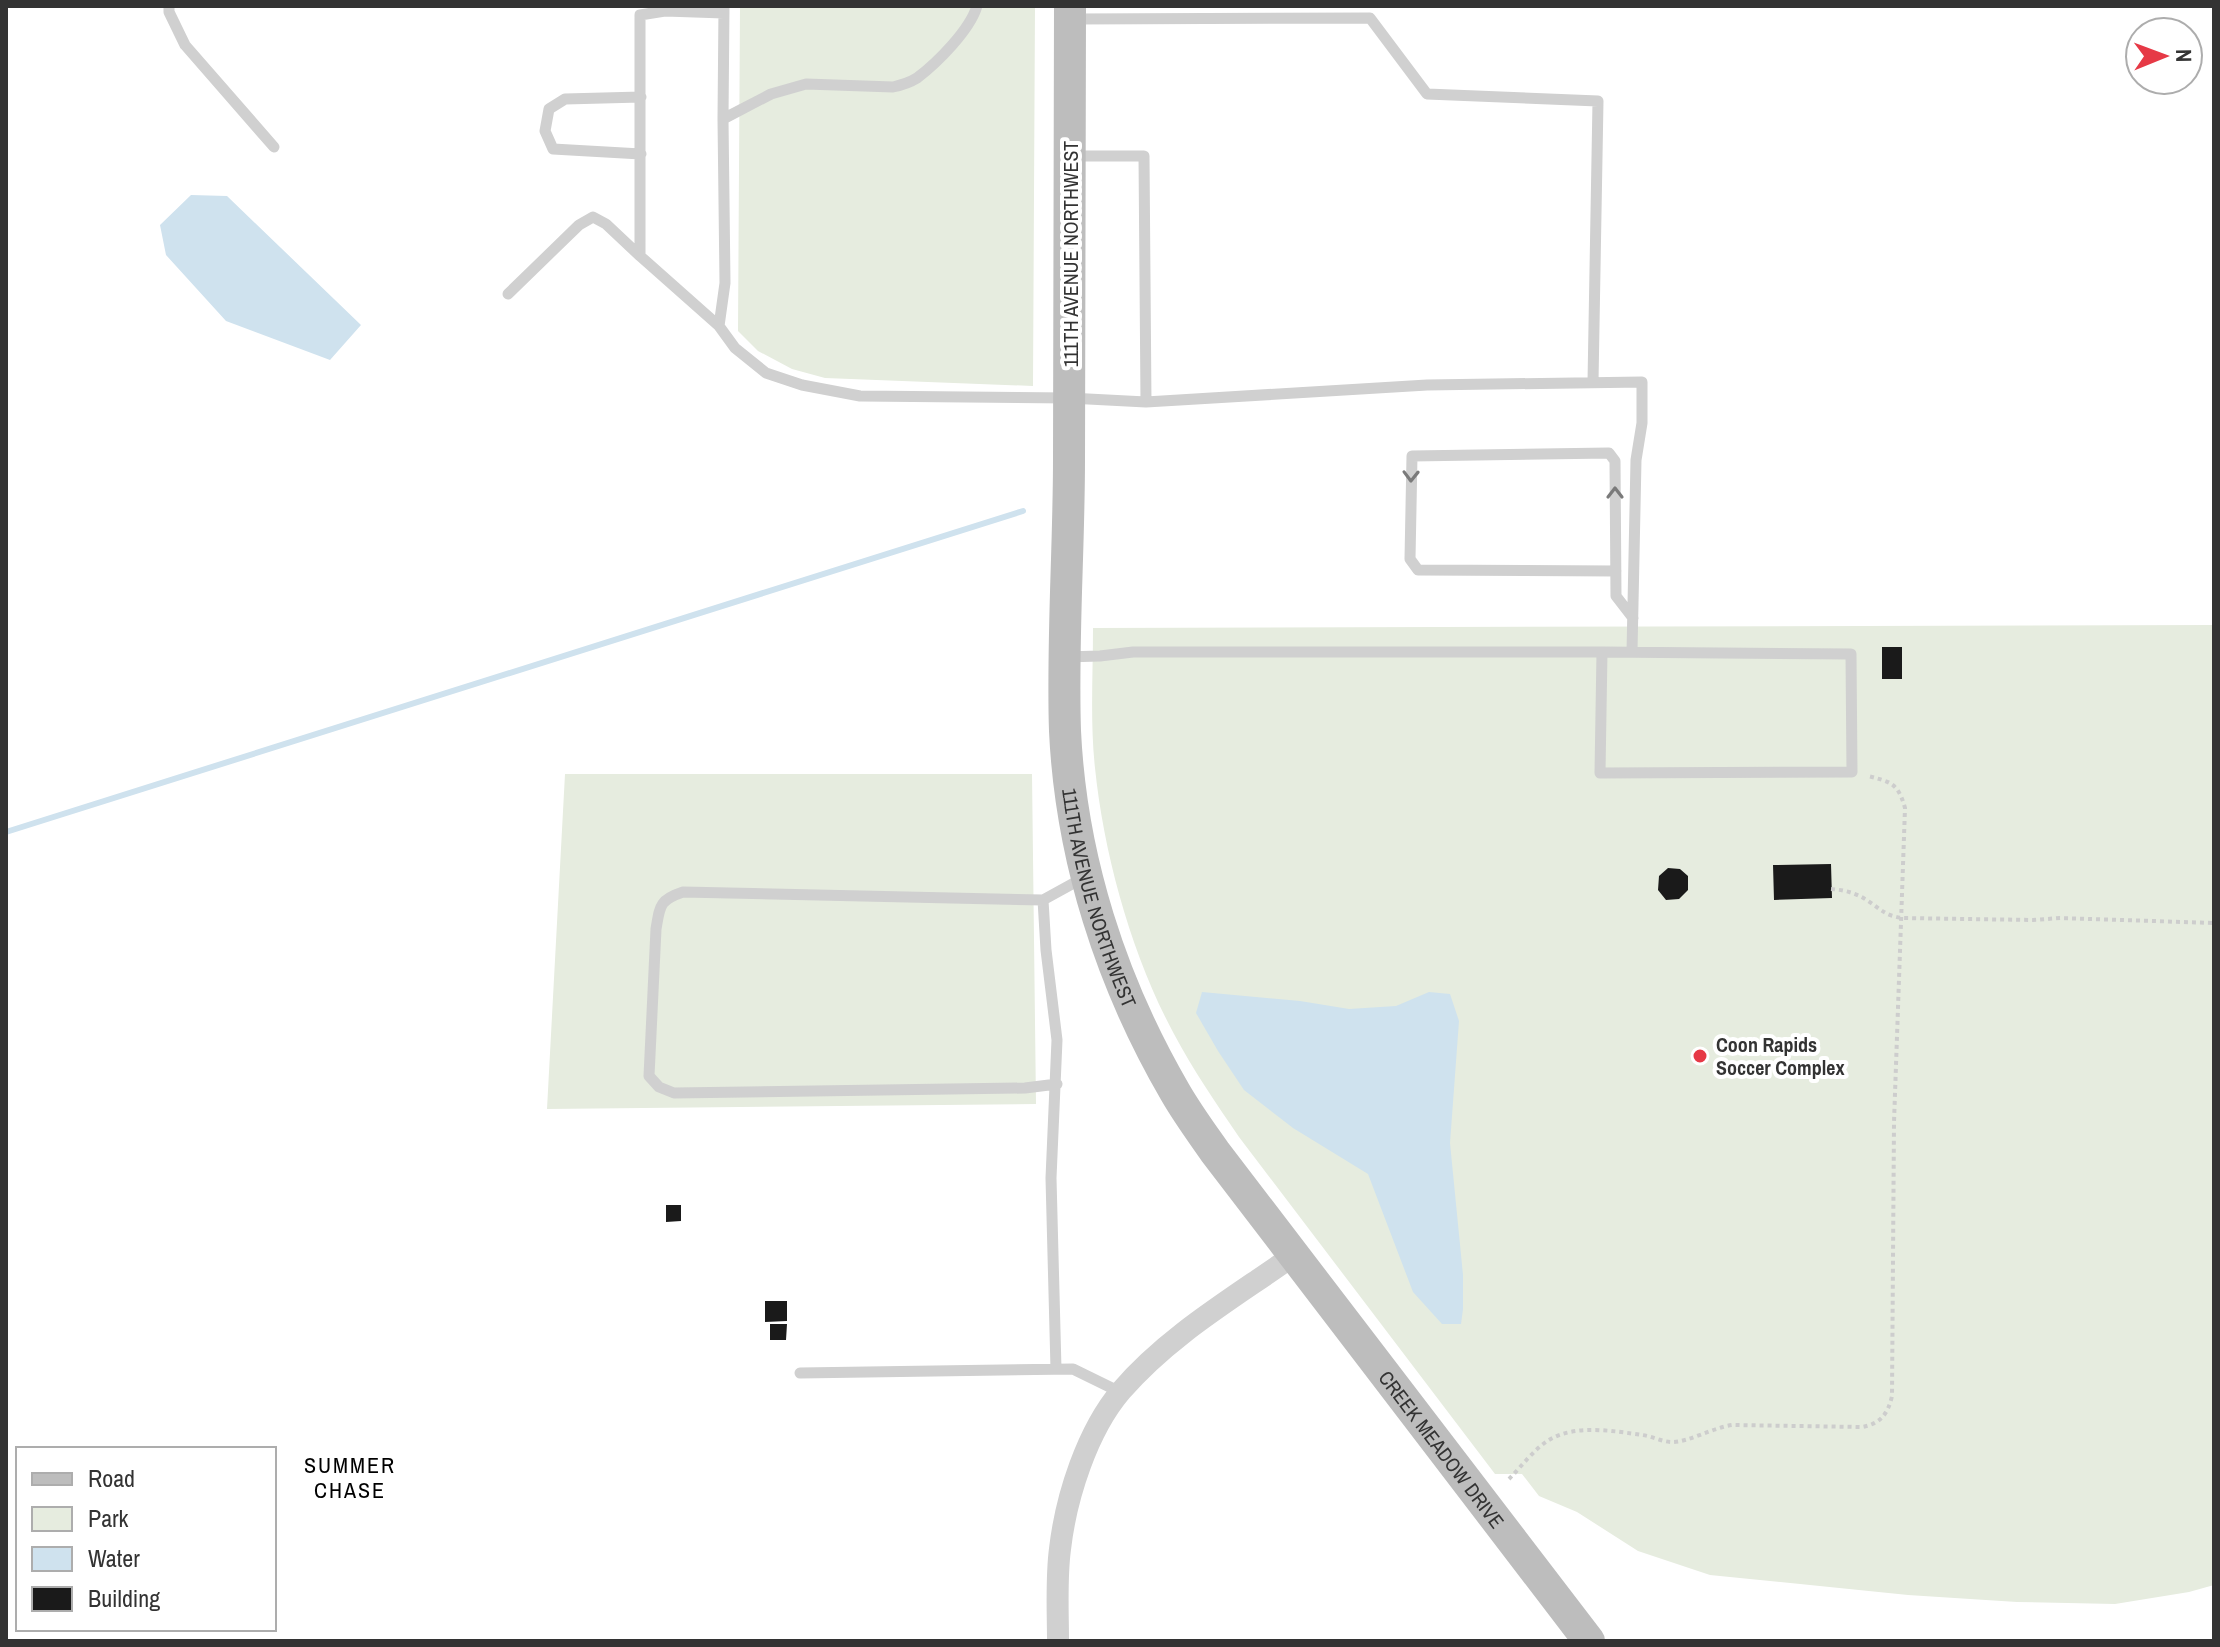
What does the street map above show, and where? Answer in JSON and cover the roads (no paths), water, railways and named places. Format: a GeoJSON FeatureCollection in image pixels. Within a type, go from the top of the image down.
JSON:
{"type":"FeatureCollection","features":[{"type":"Feature","properties":{"kind":"street","name":"111TH AVENUE NORTHWEST"},"geometry":{"type":"LineString","coordinates":[[1070,12],[1065,733],[1072,801],[1097,919],[1147,1042],[1215,1152],[1294,1255]]}},
{"type":"Feature","properties":{"kind":"street"},"geometry":{"type":"LineString","coordinates":[[1058,1641],[1060,1550],[1070,1497],[1084,1455],[1107,1410],[1145,1366],[1186,1331],[1294,1255]]}},
{"type":"Feature","properties":{"kind":"street","name":"CREEK MEADOW DRIVE"},"geometry":{"type":"LineString","coordinates":[[1294,1255],[1589,1641]]}},
{"type":"Feature","properties":{"kind":"lane"},"geometry":{"type":"LineString","coordinates":[[169,6],[185,45],[274,147]]}},
{"type":"Feature","properties":{"kind":"lane"},"geometry":{"type":"LineString","coordinates":[[723,119],[771,94],[806,84],[905,85],[941,56],[966,28],[977,6]]}},
{"type":"Feature","properties":{"kind":"lane"},"geometry":{"type":"LineString","coordinates":[[640,256],[640,15],[665,11],[724,10],[725,283],[719,326]]}},
{"type":"Feature","properties":{"kind":"lane"},"geometry":{"type":"LineString","coordinates":[[1070,12],[1370,18],[1427,94],[1598,101],[1593,382]]}},
{"type":"Feature","properties":{"kind":"lane"},"geometry":{"type":"LineString","coordinates":[[641,97],[565,99],[549,109],[545,131],[553,149],[641,154]]}},
{"type":"Feature","properties":{"kind":"lane"},"geometry":{"type":"LineString","coordinates":[[1070,156],[1144,156],[1146,402]]}},
{"type":"Feature","properties":{"kind":"lane"},"geometry":{"type":"LineString","coordinates":[[508,294],[579,225],[593,217],[606,224],[719,326],[735,348],[766,373],[802,385],[860,396],[1146,402],[1427,385],[1642,382],[1642,423],[1636,460],[1632,652]]}},
{"type":"Feature","properties":{"kind":"lane"},"geometry":{"type":"LineString","coordinates":[[1616,571],[1418,570],[1410,559],[1412,456],[1609,453],[1615,461],[1616,571],[1616,596],[1634,619]]}},
{"type":"Feature","properties":{"kind":"lane"},"geometry":{"type":"LineString","coordinates":[[1065,657],[1133,652],[1602,652],[1632,652],[1851,654],[1852,772],[1600,773],[1602,652]]}},
{"type":"Feature","properties":{"kind":"lane"},"geometry":{"type":"LineString","coordinates":[[1057,1084],[1025,1088],[674,1093],[659,1087],[649,1076],[656,929],[660,907],[669,897],[683,892],[1043,900],[1086,877]]}},
{"type":"Feature","properties":{"kind":"lane"},"geometry":{"type":"LineString","coordinates":[[1043,900],[1057,1040],[1051,1178],[1056,1369]]}},
{"type":"Feature","properties":{"kind":"lane"},"geometry":{"type":"LineString","coordinates":[[800,1373],[1073,1369],[1120,1392]]}},
{"type":"Feature","properties":{"kind":"water"},"geometry":{"type":"Polygon","coordinates":[[[191,195],[227,196],[361,325],[330,360],[226,321],[166,255],[160,225],[191,195]]]}},
{"type":"Feature","properties":{"kind":"water"},"geometry":{"type":"Polygon","coordinates":[[[1202,992],[1349,1009],[1396,1006],[1429,992],[1450,994],[1459,1021],[1450,1143],[1463,1275],[1461,1324],[1442,1324],[1413,1292],[1368,1174],[1293,1128],[1244,1090],[1196,1013],[1202,992]]]}},
{"type":"Feature","properties":{"kind":"waterway"},"geometry":{"type":"LineString","coordinates":[[6,832],[1023,511]]}},
{"type":"Feature","properties":{"kind":"place","name":"Coon Rapids Soccer Complex"},"geometry":{"type":"Point","coordinates":[1700,1056]}},
{"type":"Feature","properties":{"kind":"district","name":"SUMMER CHASE"},"geometry":{"type":"Point","coordinates":[350,1478]}}]}
